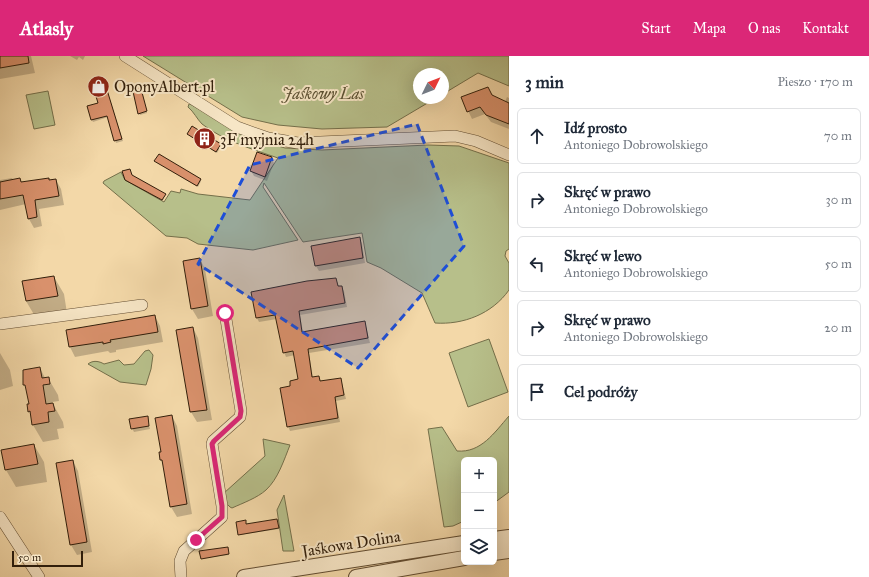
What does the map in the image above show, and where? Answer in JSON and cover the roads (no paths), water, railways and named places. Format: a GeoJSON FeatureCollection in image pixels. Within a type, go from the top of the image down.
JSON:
{"type":"FeatureCollection","features":[{"type":"Feature","properties":{"kind":"street"},"geometry":{"type":"LineString","coordinates":[[125,56],[237,126],[268,138],[298,143],[441,135],[455,136],[476,141],[509,155]]}},
{"type":"Feature","properties":{"kind":"street"},"geometry":{"type":"LineString","coordinates":[[0,324],[142,304]]}},
{"type":"Feature","properties":{"kind":"street"},"geometry":{"type":"LineString","coordinates":[[181,577],[180,561],[184,551],[222,517],[222,506],[212,444],[240,417],[241,411],[225,313]]}},
{"type":"Feature","properties":{"kind":"street"},"geometry":{"type":"LineString","coordinates":[[0,517],[37,574]]}},
{"type":"Feature","properties":{"kind":"street"},"geometry":{"type":"LineString","coordinates":[[497,539],[509,537]]}},
{"type":"Feature","properties":{"kind":"street","name":"Jaśkowa Dolina"},"geometry":{"type":"LineString","coordinates":[[244,577],[461,543]]}},
{"type":"Feature","properties":{"kind":"street"},"geometry":{"type":"LineString","coordinates":[[497,553],[509,551]]}},
{"type":"Feature","properties":{"kind":"street"},"geometry":{"type":"LineString","coordinates":[[356,577],[461,559]]}},
{"type":"Feature","properties":{"kind":"place","name":"OponyAlbert.pl"},"geometry":{"type":"Point","coordinates":[98,86]}},
{"type":"Feature","properties":{"kind":"place","name":"3F myjnia 24h"},"geometry":{"type":"Point","coordinates":[204,139]}},
{"type":"Feature","properties":{"kind":"park label","name":"Jaśkowy Las"},"geometry":{"type":"Point","coordinates":[323,93]}}]}
